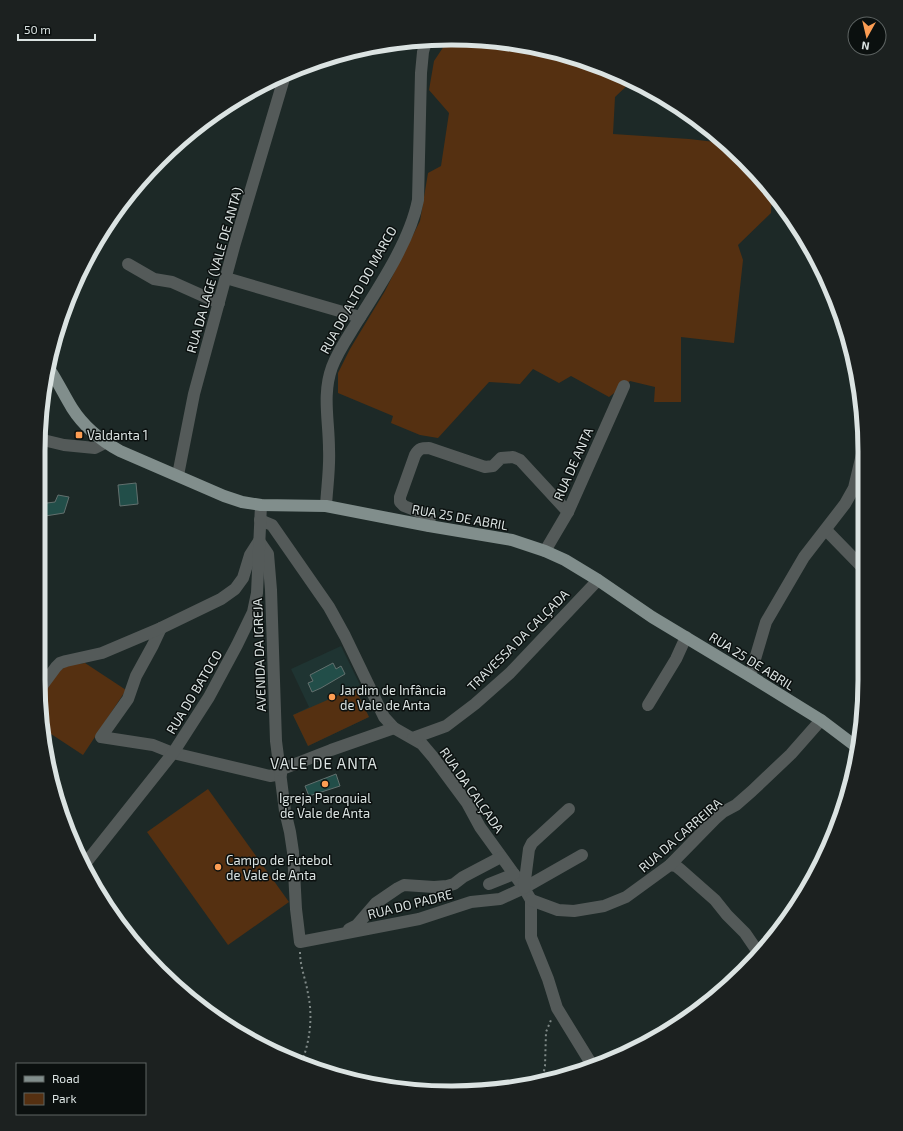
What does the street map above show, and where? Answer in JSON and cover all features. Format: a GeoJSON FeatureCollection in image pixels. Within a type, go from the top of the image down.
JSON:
{"type":"FeatureCollection","features":[{"type":"Feature","properties":{"kind":"main road","name":"RUA 25 DE ABRIL"},"geometry":{"type":"LineString","coordinates":[[53,374],[72,408],[86,427],[105,443],[224,496],[242,502],[261,505],[326,506],[512,540],[545,551],[565,560],[598,580],[652,617],[821,720],[853,744]]}},
{"type":"Feature","properties":{"kind":"street","name":"RUA DO ALTO DO MARCO"},"geometry":{"type":"LineString","coordinates":[[326,506],[329,449],[326,399],[327,382],[339,351],[382,281],[414,216],[418,200],[421,73],[425,46]]}},
{"type":"Feature","properties":{"kind":"street","name":"RUA DA LAGE (VALE DE ANTA)"},"geometry":{"type":"LineString","coordinates":[[178,475],[194,394],[283,82]]}},
{"type":"Feature","properties":{"kind":"street"},"geometry":{"type":"LineString","coordinates":[[128,264],[154,279],[172,282],[219,303]]}},
{"type":"Feature","properties":{"kind":"street"},"geometry":{"type":"LineString","coordinates":[[226,278],[360,317]]}},
{"type":"Feature","properties":{"kind":"street","name":"RUA DE ANTA"},"geometry":{"type":"LineString","coordinates":[[545,551],[568,512],[624,386]]}},
{"type":"Feature","properties":{"kind":"street"},"geometry":{"type":"LineString","coordinates":[[45,441],[64,445],[95,448],[105,443]]}},
{"type":"Feature","properties":{"kind":"street"},"geometry":{"type":"LineString","coordinates":[[429,526],[430,516],[404,506],[400,502],[400,497],[415,455],[418,450],[423,448],[429,448],[485,467],[493,466],[501,458],[513,457],[520,460],[568,512]]}},
{"type":"Feature","properties":{"kind":"street"},"geometry":{"type":"LineString","coordinates":[[750,676],[770,613],[804,557],[858,489]]}},
{"type":"Feature","properties":{"kind":"street","name":"RUA DO BATOCO"},"geometry":{"type":"LineString","coordinates":[[88,860],[173,753],[209,697],[237,645],[253,612],[258,593],[261,505]]}},
{"type":"Feature","properties":{"kind":"street","name":"RUA DA CALÇADA"},"geometry":{"type":"LineString","coordinates":[[260,520],[272,525],[329,607],[345,636],[384,717],[394,728],[422,744],[433,757],[467,803],[480,827],[524,888],[530,900]]}},
{"type":"Feature","properties":{"kind":"street"},"geometry":{"type":"LineString","coordinates":[[826,530],[858,563]]}},
{"type":"Feature","properties":{"kind":"street"},"geometry":{"type":"LineString","coordinates":[[45,682],[60,663],[102,653],[160,628],[221,599],[235,589],[243,578],[250,555],[260,541]]}},
{"type":"Feature","properties":{"kind":"street","name":"AVENIDA DA IGREJA"},"geometry":{"type":"LineString","coordinates":[[260,541],[268,554],[271,590],[276,741],[285,811],[293,852],[296,909],[300,942]]}},
{"type":"Feature","properties":{"kind":"street","name":"TRAVESSA DA CALÇADA"},"geometry":{"type":"LineString","coordinates":[[413,738],[446,726],[475,704],[510,673],[598,580]]}},
{"type":"Feature","properties":{"kind":"street"},"geometry":{"type":"LineString","coordinates":[[160,628],[153,645],[136,676],[128,699],[101,737],[153,746],[173,753],[270,776],[331,750],[394,728]]}},
{"type":"Feature","properties":{"kind":"street"},"geometry":{"type":"LineString","coordinates":[[648,705],[676,659],[686,637]]}},
{"type":"Feature","properties":{"kind":"street","name":"RUA DA CARREIRA"},"geometry":{"type":"LineString","coordinates":[[530,900],[558,910],[574,911],[604,906],[626,897],[670,865],[714,820],[723,812],[736,805],[774,771],[821,720]]}},
{"type":"Feature","properties":{"kind":"street"},"geometry":{"type":"LineString","coordinates":[[524,888],[529,849],[532,843],[569,809]]}},
{"type":"Feature","properties":{"kind":"street","name":"RUA DO PADRE"},"geometry":{"type":"LineString","coordinates":[[300,942],[419,919],[471,902],[500,899],[524,888],[582,855]]}},
{"type":"Feature","properties":{"kind":"street"},"geometry":{"type":"LineString","coordinates":[[344,934],[349,928],[361,922],[376,904],[398,888],[404,886],[434,887],[454,884],[463,877],[501,857]]}},
{"type":"Feature","properties":{"kind":"street"},"geometry":{"type":"LineString","coordinates":[[670,865],[676,866],[715,900],[727,915],[745,932],[756,949]]}},
{"type":"Feature","properties":{"kind":"street"},"geometry":{"type":"LineString","coordinates":[[489,884],[514,874]]}},
{"type":"Feature","properties":{"kind":"street"},"geometry":{"type":"LineString","coordinates":[[530,900],[531,937],[548,980],[556,1008],[590,1061]]}},
{"type":"Feature","properties":{"kind":"path"},"geometry":{"type":"LineString","coordinates":[[300,942],[300,961],[308,994],[311,1018],[303,1057]]}},
{"type":"Feature","properties":{"kind":"path"},"geometry":{"type":"LineString","coordinates":[[543,1075],[545,1066],[546,1032],[556,1008]]}},
{"type":"Feature","properties":{"kind":"shaded area","name":"Jardim de Infância de Vale de Anta"},"geometry":{"type":"Polygon","coordinates":[[[341,646],[360,685],[355,688],[369,717],[308,746],[293,715],[309,707],[291,669],[341,646]]]}},
{"type":"Feature","properties":{"kind":"green space"},"geometry":{"type":"Polygon","coordinates":[[[444,45],[505,48],[557,59],[607,76],[627,85],[615,97],[613,134],[715,142],[739,164],[772,201],[771,213],[738,245],[743,260],[734,343],[681,337],[681,402],[654,402],[655,387],[630,381],[609,397],[571,376],[559,383],[533,369],[520,384],[489,382],[438,438],[420,435],[391,423],[393,416],[338,393],[338,373],[350,349],[385,291],[420,221],[428,173],[441,166],[449,113],[429,90],[434,61],[444,45]]]}},
{"type":"Feature","properties":{"kind":"green space"},"geometry":{"type":"Polygon","coordinates":[[[85,663],[126,690],[83,755],[48,732],[45,690],[57,673],[72,664],[85,663]]]}},
{"type":"Feature","properties":{"kind":"green space"},"geometry":{"type":"Polygon","coordinates":[[[355,688],[369,717],[308,746],[293,715],[355,688]]]}},
{"type":"Feature","properties":{"kind":"green space","name":"Campo de Futebol de Vale de Anta"},"geometry":{"type":"Polygon","coordinates":[[[208,789],[289,902],[228,945],[147,832],[208,789]]]}},
{"type":"Feature","properties":{"kind":"building"},"geometry":{"type":"Polygon","coordinates":[[[136,483],[138,504],[120,506],[118,485],[136,483]]]}},
{"type":"Feature","properties":{"kind":"building"},"geometry":{"type":"Polygon","coordinates":[[[58,495],[69,497],[64,513],[45,516],[45,503],[55,502],[58,495]]]}},
{"type":"Feature","properties":{"kind":"building"},"geometry":{"type":"Polygon","coordinates":[[[333,663],[336,669],[341,666],[345,674],[312,692],[308,683],[313,681],[310,675],[333,663]]]}},
{"type":"Feature","properties":{"kind":"building","name":"Igreja Paroquial de Vale de Anta"},"geometry":{"type":"Polygon","coordinates":[[[336,774],[340,786],[309,796],[305,786],[336,774]]]}},
{"type":"Feature","properties":{"kind":"place","name":"Valdanta 1"},"geometry":{"type":"Point","coordinates":[79,435]}},
{"type":"Feature","properties":{"kind":"place","name":"Jardim de Infância de Vale de Anta"},"geometry":{"type":"Point","coordinates":[332,697]}},
{"type":"Feature","properties":{"kind":"place","name":"Igreja Paroquial de Vale de Anta"},"geometry":{"type":"Point","coordinates":[325,784]}},
{"type":"Feature","properties":{"kind":"place","name":"Campo de Futebol de Vale de Anta"},"geometry":{"type":"Point","coordinates":[218,867]}},
{"type":"Feature","properties":{"kind":"district","name":"VALE DE ANTA"},"geometry":{"type":"Point","coordinates":[324,764]}}]}
